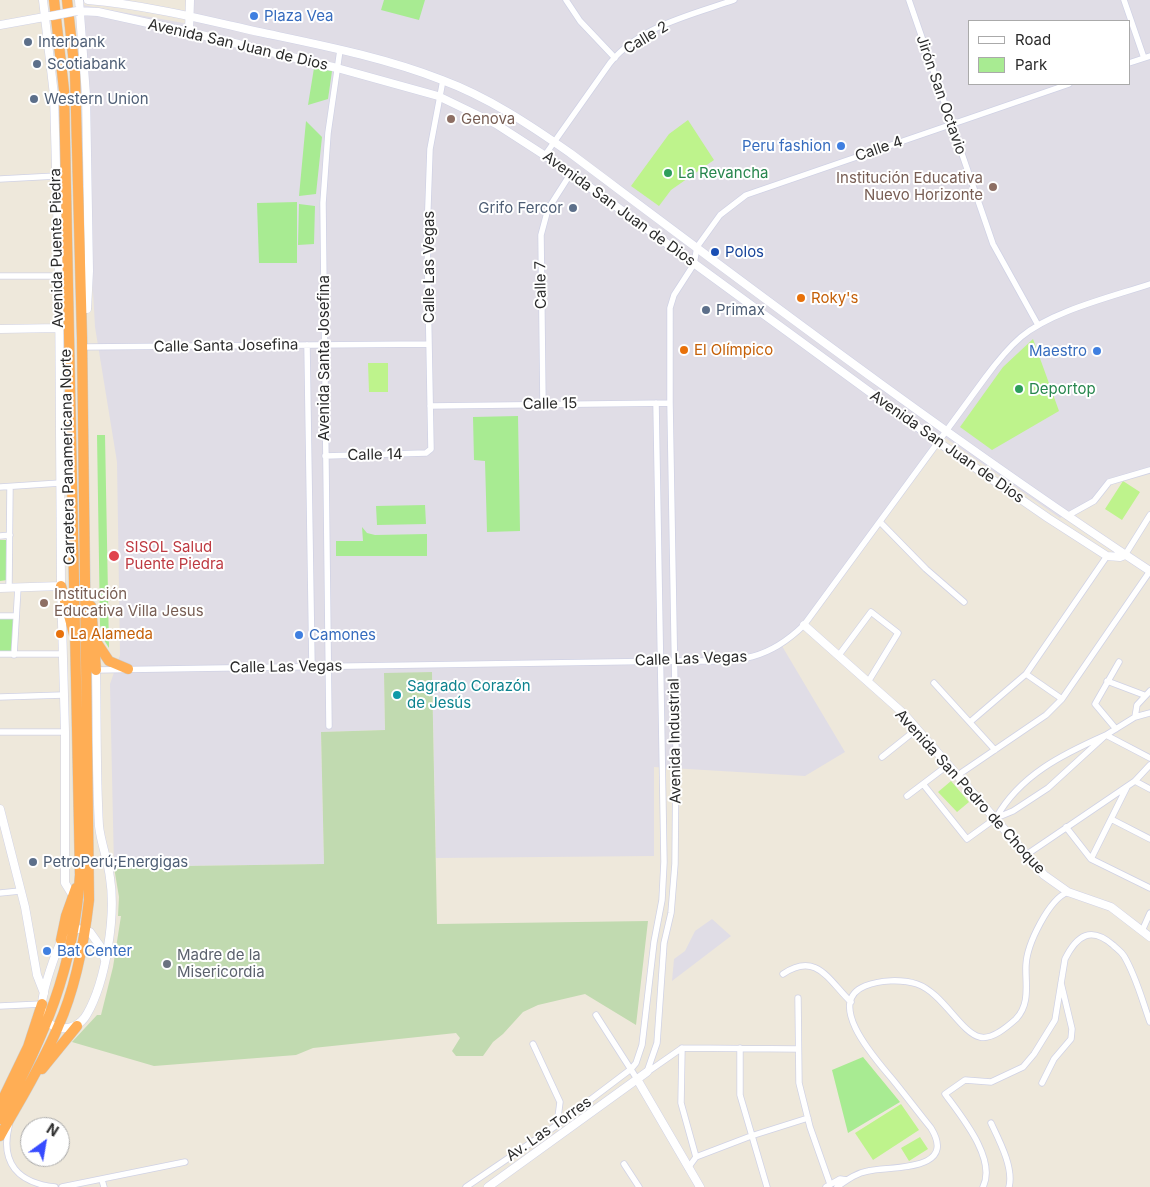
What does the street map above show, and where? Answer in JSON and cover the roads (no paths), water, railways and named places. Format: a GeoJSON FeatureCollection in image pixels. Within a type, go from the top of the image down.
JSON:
{"type":"FeatureCollection","features":[{"type":"Feature","properties":{"kind":"highway","name":"Carretera Panamericana Norte"},"geometry":{"type":"LineString","coordinates":[[0,1119],[34,1054],[67,967],[74,930],[80,875],[64,90],[54,0]]}},
{"type":"Feature","properties":{"kind":"highway","name":"Carretera Panamericana Norte"},"geometry":{"type":"LineString","coordinates":[[0,1136],[58,1028],[77,972],[86,930],[90,878],[82,342],[75,73],[67,0]]}},
{"type":"Feature","properties":{"kind":"highway"},"geometry":{"type":"LineString","coordinates":[[82,342],[87,309]]}},
{"type":"Feature","properties":{"kind":"highway"},"geometry":{"type":"LineString","coordinates":[[84,553],[96,670]]}},
{"type":"Feature","properties":{"kind":"highway"},"geometry":{"type":"LineString","coordinates":[[61,586],[76,642]]}},
{"type":"Feature","properties":{"kind":"highway"},"geometry":{"type":"LineString","coordinates":[[93,632],[105,657],[116,666],[128,669]]}},
{"type":"Feature","properties":{"kind":"highway"},"geometry":{"type":"LineString","coordinates":[[61,940],[80,875]]}},
{"type":"Feature","properties":{"kind":"highway"},"geometry":{"type":"LineString","coordinates":[[0,1105],[28,1047],[42,1004]]}},
{"type":"Feature","properties":{"kind":"highway"},"geometry":{"type":"LineString","coordinates":[[26,1089],[77,1026]]}},
{"type":"Feature","properties":{"kind":"main road","name":"Avenida Puente Piedra"},"geometry":{"type":"LineString","coordinates":[[43,0],[48,17],[54,95],[60,276],[60,483],[65,732],[65,883],[73,896]]}},
{"type":"Feature","properties":{"kind":"main road","name":"Avenida Puente Piedra"},"geometry":{"type":"LineString","coordinates":[[79,0],[86,114],[87,309]]}},
{"type":"Feature","properties":{"kind":"main road","name":"Avenida San Juan de Dios"},"geometry":{"type":"LineString","coordinates":[[88,0],[190,16],[340,50],[443,80],[514,116],[570,153],[946,431],[1067,516],[1150,571]]}},
{"type":"Feature","properties":{"kind":"main road"},"geometry":{"type":"LineString","coordinates":[[189,32],[190,0]]}},
{"type":"Feature","properties":{"kind":"main road","name":"Avenida San Juan de Dios"},"geometry":{"type":"LineString","coordinates":[[0,25],[79,11],[189,32],[337,68],[438,96],[496,124],[561,166],[938,442],[1107,556]]}},
{"type":"Feature","properties":{"kind":"main road"},"geometry":{"type":"LineString","coordinates":[[561,166],[570,153]]}},
{"type":"Feature","properties":{"kind":"main road"},"geometry":{"type":"LineString","coordinates":[[0,329],[59,328]]}},
{"type":"Feature","properties":{"kind":"main road"},"geometry":{"type":"LineString","coordinates":[[1107,556],[1120,557],[1125,554]]}},
{"type":"Feature","properties":{"kind":"main road"},"geometry":{"type":"LineString","coordinates":[[0,588],[61,586]]}},
{"type":"Feature","properties":{"kind":"main road","name":"Avenida San Pedro de Choque"},"geometry":{"type":"LineString","coordinates":[[804,625],[839,655],[917,729],[1044,875],[1068,892],[1111,907],[1150,937]]}},
{"type":"Feature","properties":{"kind":"main road"},"geometry":{"type":"LineString","coordinates":[[96,670],[100,828],[110,876],[112,902],[104,960],[92,1006],[77,1026],[58,1028],[48,1021],[42,1004],[44,987],[61,940],[66,933],[74,930],[86,930],[98,941],[104,960]]}},
{"type":"Feature","properties":{"kind":"main road"},"geometry":{"type":"LineString","coordinates":[[0,809],[20,891],[37,975],[44,987]]}},
{"type":"Feature","properties":{"kind":"main road","name":"Av. Las Torres"},"geometry":{"type":"LineString","coordinates":[[488,1187],[647,1072]]}},
{"type":"Feature","properties":{"kind":"main road"},"geometry":{"type":"LineString","coordinates":[[637,1079],[700,1187]]}},
{"type":"Feature","properties":{"kind":"street"},"geometry":{"type":"LineString","coordinates":[[566,0],[580,21],[615,58]]}},
{"type":"Feature","properties":{"kind":"street","name":"Calle 2"},"geometry":{"type":"LineString","coordinates":[[545,155],[615,58],[636,40],[659,27],[734,0]]}},
{"type":"Feature","properties":{"kind":"street","name":"Jirón San Octavio"},"geometry":{"type":"LineString","coordinates":[[909,0],[993,244],[1038,324]]}},
{"type":"Feature","properties":{"kind":"street"},"geometry":{"type":"LineString","coordinates":[[1124,0],[1147,57],[1130,63]]}},
{"type":"Feature","properties":{"kind":"street","name":"Avenida Santa Josefina"},"geometry":{"type":"LineString","coordinates":[[328,726],[323,203],[328,133],[340,50]]}},
{"type":"Feature","properties":{"kind":"street","name":"Calle Las Vegas"},"geometry":{"type":"LineString","coordinates":[[426,453],[431,449],[427,234],[430,150],[438,96],[443,80]]}},
{"type":"Feature","properties":{"kind":"street","name":"Calle 4"},"geometry":{"type":"LineString","coordinates":[[694,264],[697,247],[723,212],[746,195],[1066,85]]}},
{"type":"Feature","properties":{"kind":"street","name":"Calle 7"},"geometry":{"type":"LineString","coordinates":[[543,404],[541,235],[548,209],[571,173]]}},
{"type":"Feature","properties":{"kind":"street"},"geometry":{"type":"LineString","coordinates":[[0,179],[56,176]]}},
{"type":"Feature","properties":{"kind":"street","name":"Avenida Industrial"},"geometry":{"type":"LineString","coordinates":[[647,1072],[657,1043],[664,943],[671,913],[675,864],[676,749],[670,308],[674,295],[694,264]]}},
{"type":"Feature","properties":{"kind":"street"},"geometry":{"type":"LineString","coordinates":[[0,276],[60,276]]}},
{"type":"Feature","properties":{"kind":"street","name":"Calle Las Vegas"},"geometry":{"type":"LineString","coordinates":[[96,670],[747,659],[776,648],[804,625],[998,360],[1021,336],[1038,324],[1150,284]]}},
{"type":"Feature","properties":{"kind":"street","name":"Calle Santa Josefina"},"geometry":{"type":"LineString","coordinates":[[82,342],[307,345],[429,344]]}},
{"type":"Feature","properties":{"kind":"street","name":"Avenida Santa Josefina"},"geometry":{"type":"LineString","coordinates":[[307,345],[312,667]]}},
{"type":"Feature","properties":{"kind":"street"},"geometry":{"type":"LineString","coordinates":[[631,1069],[636,1064],[642,1044],[654,942],[662,900],[661,661],[656,403]]}},
{"type":"Feature","properties":{"kind":"street","name":"Calle 15"},"geometry":{"type":"LineString","coordinates":[[430,406],[670,403]]}},
{"type":"Feature","properties":{"kind":"street","name":"Calle 14"},"geometry":{"type":"LineString","coordinates":[[325,456],[426,453]]}},
{"type":"Feature","properties":{"kind":"street"},"geometry":{"type":"LineString","coordinates":[[1067,516],[1094,502],[1109,482],[1150,470]]}},
{"type":"Feature","properties":{"kind":"street"},"geometry":{"type":"LineString","coordinates":[[0,486],[60,483]]}},
{"type":"Feature","properties":{"kind":"street"},"geometry":{"type":"LineString","coordinates":[[10,487],[10,535],[16,616],[14,654]]}},
{"type":"Feature","properties":{"kind":"street"},"geometry":{"type":"LineString","coordinates":[[1125,554],[1149,519]]}},
{"type":"Feature","properties":{"kind":"street"},"geometry":{"type":"LineString","coordinates":[[880,522],[926,569],[964,602]]}},
{"type":"Feature","properties":{"kind":"street"},"geometry":{"type":"LineString","coordinates":[[0,536],[10,535]]}},
{"type":"Feature","properties":{"kind":"street"},"geometry":{"type":"LineString","coordinates":[[970,722],[1026,674],[1107,556]]}},
{"type":"Feature","properties":{"kind":"street"},"geometry":{"type":"LineString","coordinates":[[958,775],[1046,715],[1062,699],[1150,571]]}},
{"type":"Feature","properties":{"kind":"street"},"geometry":{"type":"LineString","coordinates":[[839,655],[871,612],[898,632],[868,682]]}},
{"type":"Feature","properties":{"kind":"street"},"geometry":{"type":"LineString","coordinates":[[0,616],[16,616]]}},
{"type":"Feature","properties":{"kind":"street"},"geometry":{"type":"LineString","coordinates":[[0,654],[62,654]]}},
{"type":"Feature","properties":{"kind":"street"},"geometry":{"type":"LineString","coordinates":[[1116,730],[1094,704],[1119,662]]}},
{"type":"Feature","properties":{"kind":"street"},"geometry":{"type":"LineString","coordinates":[[1026,674],[1062,699]]}},
{"type":"Feature","properties":{"kind":"street"},"geometry":{"type":"LineString","coordinates":[[1107,681],[1144,695]]}},
{"type":"Feature","properties":{"kind":"street"},"geometry":{"type":"LineString","coordinates":[[934,683],[995,750]]}},
{"type":"Feature","properties":{"kind":"street"},"geometry":{"type":"LineString","coordinates":[[1135,717],[1137,705],[1144,695],[1150,691]]}},
{"type":"Feature","properties":{"kind":"street"},"geometry":{"type":"LineString","coordinates":[[0,697],[64,694]]}},
{"type":"Feature","properties":{"kind":"street"},"geometry":{"type":"LineString","coordinates":[[996,818],[1006,801],[1016,790],[1054,759],[1106,736],[1135,717],[1150,713]]}},
{"type":"Feature","properties":{"kind":"street"},"geometry":{"type":"LineString","coordinates":[[882,757],[917,729]]}},
{"type":"Feature","properties":{"kind":"street"},"geometry":{"type":"LineString","coordinates":[[0,732],[65,732]]}},
{"type":"Feature","properties":{"kind":"street"},"geometry":{"type":"LineString","coordinates":[[1106,736],[1150,758]]}},
{"type":"Feature","properties":{"kind":"street"},"geometry":{"type":"LineString","coordinates":[[923,784],[967,839],[996,818],[1013,811],[1048,788],[1106,736]]}},
{"type":"Feature","properties":{"kind":"street"},"geometry":{"type":"LineString","coordinates":[[907,796],[948,765]]}},
{"type":"Feature","properties":{"kind":"street"},"geometry":{"type":"LineString","coordinates":[[1026,855],[1135,781],[1150,765]]}},
{"type":"Feature","properties":{"kind":"street"},"geometry":{"type":"LineString","coordinates":[[1135,781],[1150,789]]}},
{"type":"Feature","properties":{"kind":"street"},"geometry":{"type":"LineString","coordinates":[[1091,859],[1128,786]]}},
{"type":"Feature","properties":{"kind":"street"},"geometry":{"type":"LineString","coordinates":[[1111,819],[1150,839]]}},
{"type":"Feature","properties":{"kind":"street"},"geometry":{"type":"LineString","coordinates":[[1066,828],[1091,859],[1150,888]]}},
{"type":"Feature","properties":{"kind":"street"},"geometry":{"type":"LineString","coordinates":[[0,893],[20,891]]}},
{"type":"Feature","properties":{"kind":"street"},"geometry":{"type":"LineString","coordinates":[[836,1187],[870,1170],[923,1164],[934,1155],[937,1144],[931,1128],[859,1037],[851,1017],[851,1002],[859,989],[890,981],[917,984],[942,1000],[972,1034],[981,1037],[991,1036],[1016,1018],[1023,1008],[1027,988],[1026,965],[1032,940],[1056,900],[1068,892]]}},
{"type":"Feature","properties":{"kind":"street"},"geometry":{"type":"LineString","coordinates":[[1142,930],[1150,913]]}},
{"type":"Feature","properties":{"kind":"street"},"geometry":{"type":"LineString","coordinates":[[983,1187],[987,1173],[972,1132],[945,1094],[965,1080],[991,1082],[1023,1067],[1034,1054],[1055,1020],[1062,968],[1068,952],[1084,936],[1092,933],[1098,935],[1123,953],[1131,968],[1150,1022]]}},
{"type":"Feature","properties":{"kind":"street"},"geometry":{"type":"LineString","coordinates":[[783,974],[799,966],[807,965],[816,968],[837,984],[851,1002]]}},
{"type":"Feature","properties":{"kind":"street"},"geometry":{"type":"LineString","coordinates":[[1042,1083],[1054,1059],[1071,1039],[1072,1029],[1061,983]]}},
{"type":"Feature","properties":{"kind":"street"},"geometry":{"type":"LineString","coordinates":[[798,998],[799,1083],[808,1118],[828,1186],[840,1179],[847,1180]]}},
{"type":"Feature","properties":{"kind":"street"},"geometry":{"type":"LineString","coordinates":[[0,1006],[42,1004]]}},
{"type":"Feature","properties":{"kind":"street"},"geometry":{"type":"LineString","coordinates":[[596,1015],[637,1079]]}},
{"type":"Feature","properties":{"kind":"street"},"geometry":{"type":"LineString","coordinates":[[533,1044],[560,1102],[557,1124]]}},
{"type":"Feature","properties":{"kind":"street"},"geometry":{"type":"LineString","coordinates":[[647,1072],[682,1048],[798,1049]]}},
{"type":"Feature","properties":{"kind":"street"},"geometry":{"type":"LineString","coordinates":[[682,1048],[680,1099],[696,1157]]}},
{"type":"Feature","properties":{"kind":"street"},"geometry":{"type":"LineString","coordinates":[[740,1048],[739,1091],[767,1187]]}},
{"type":"Feature","properties":{"kind":"street","name":"Av. Las Torres"},"geometry":{"type":"LineString","coordinates":[[466,1187],[557,1124],[631,1069]]}},
{"type":"Feature","properties":{"kind":"street"},"geometry":{"type":"LineString","coordinates":[[12,1114],[6,1144],[8,1158],[12,1166],[33,1181],[55,1187]]}},
{"type":"Feature","properties":{"kind":"street"},"geometry":{"type":"LineString","coordinates":[[688,1168],[696,1157],[751,1136],[808,1118]]}},
{"type":"Feature","properties":{"kind":"street"},"geometry":{"type":"LineString","coordinates":[[991,1123],[1006,1162],[1010,1181],[1009,1187]]}},
{"type":"Feature","properties":{"kind":"street"},"geometry":{"type":"LineString","coordinates":[[62,1187],[185,1162]]}},
{"type":"Feature","properties":{"kind":"street"},"geometry":{"type":"LineString","coordinates":[[624,1164],[639,1187]]}},
{"type":"Feature","properties":{"kind":"street"},"geometry":{"type":"LineString","coordinates":[[102,1180],[104,1187]]}},
{"type":"Feature","properties":{"kind":"place","name":"Plaza Vea"},"geometry":{"type":"Point","coordinates":[254,16]}},
{"type":"Feature","properties":{"kind":"place","name":"Interbank"},"geometry":{"type":"Point","coordinates":[28,42]}},
{"type":"Feature","properties":{"kind":"place","name":"Scotiabank"},"geometry":{"type":"Point","coordinates":[37,64]}},
{"type":"Feature","properties":{"kind":"place","name":"Western Union"},"geometry":{"type":"Point","coordinates":[34,99]}},
{"type":"Feature","properties":{"kind":"place","name":"Genova"},"geometry":{"type":"Point","coordinates":[451,119]}},
{"type":"Feature","properties":{"kind":"place","name":"Peru fashion"},"geometry":{"type":"Point","coordinates":[841,146]}},
{"type":"Feature","properties":{"kind":"place","name":"La Revancha"},"geometry":{"type":"Point","coordinates":[668,173]}},
{"type":"Feature","properties":{"kind":"place","name":"Institución Educativa Nuevo Horizonte"},"geometry":{"type":"Point","coordinates":[993,187]}},
{"type":"Feature","properties":{"kind":"place","name":"Grifo Fercor"},"geometry":{"type":"Point","coordinates":[573,208]}},
{"type":"Feature","properties":{"kind":"place","name":"Polos"},"geometry":{"type":"Point","coordinates":[715,252]}},
{"type":"Feature","properties":{"kind":"place","name":"Roky's"},"geometry":{"type":"Point","coordinates":[801,298]}},
{"type":"Feature","properties":{"kind":"place","name":"Primax"},"geometry":{"type":"Point","coordinates":[706,310]}},
{"type":"Feature","properties":{"kind":"place","name":"El Olímpico"},"geometry":{"type":"Point","coordinates":[684,350]}},
{"type":"Feature","properties":{"kind":"place","name":"Maestro"},"geometry":{"type":"Point","coordinates":[1097,351]}},
{"type":"Feature","properties":{"kind":"place","name":"Deportop"},"geometry":{"type":"Point","coordinates":[1019,389]}},
{"type":"Feature","properties":{"kind":"place","name":"SISOL Salud Puente Piedra"},"geometry":{"type":"Point","coordinates":[114,556]}},
{"type":"Feature","properties":{"kind":"place","name":"Institución Educativa Villa Jesus"},"geometry":{"type":"Point","coordinates":[44,603]}},
{"type":"Feature","properties":{"kind":"place","name":"La Alameda"},"geometry":{"type":"Point","coordinates":[60,634]}},
{"type":"Feature","properties":{"kind":"place","name":"Camones"},"geometry":{"type":"Point","coordinates":[299,635]}},
{"type":"Feature","properties":{"kind":"place","name":"Sagrado Corazón de Jesús"},"geometry":{"type":"Point","coordinates":[397,695]}},
{"type":"Feature","properties":{"kind":"place","name":"PetroPerú;Energigas"},"geometry":{"type":"Point","coordinates":[33,862]}},
{"type":"Feature","properties":{"kind":"place","name":"Bat Center"},"geometry":{"type":"Point","coordinates":[47,951]}},
{"type":"Feature","properties":{"kind":"place","name":"Madre de la Misericordia"},"geometry":{"type":"Point","coordinates":[167,964]}}]}
